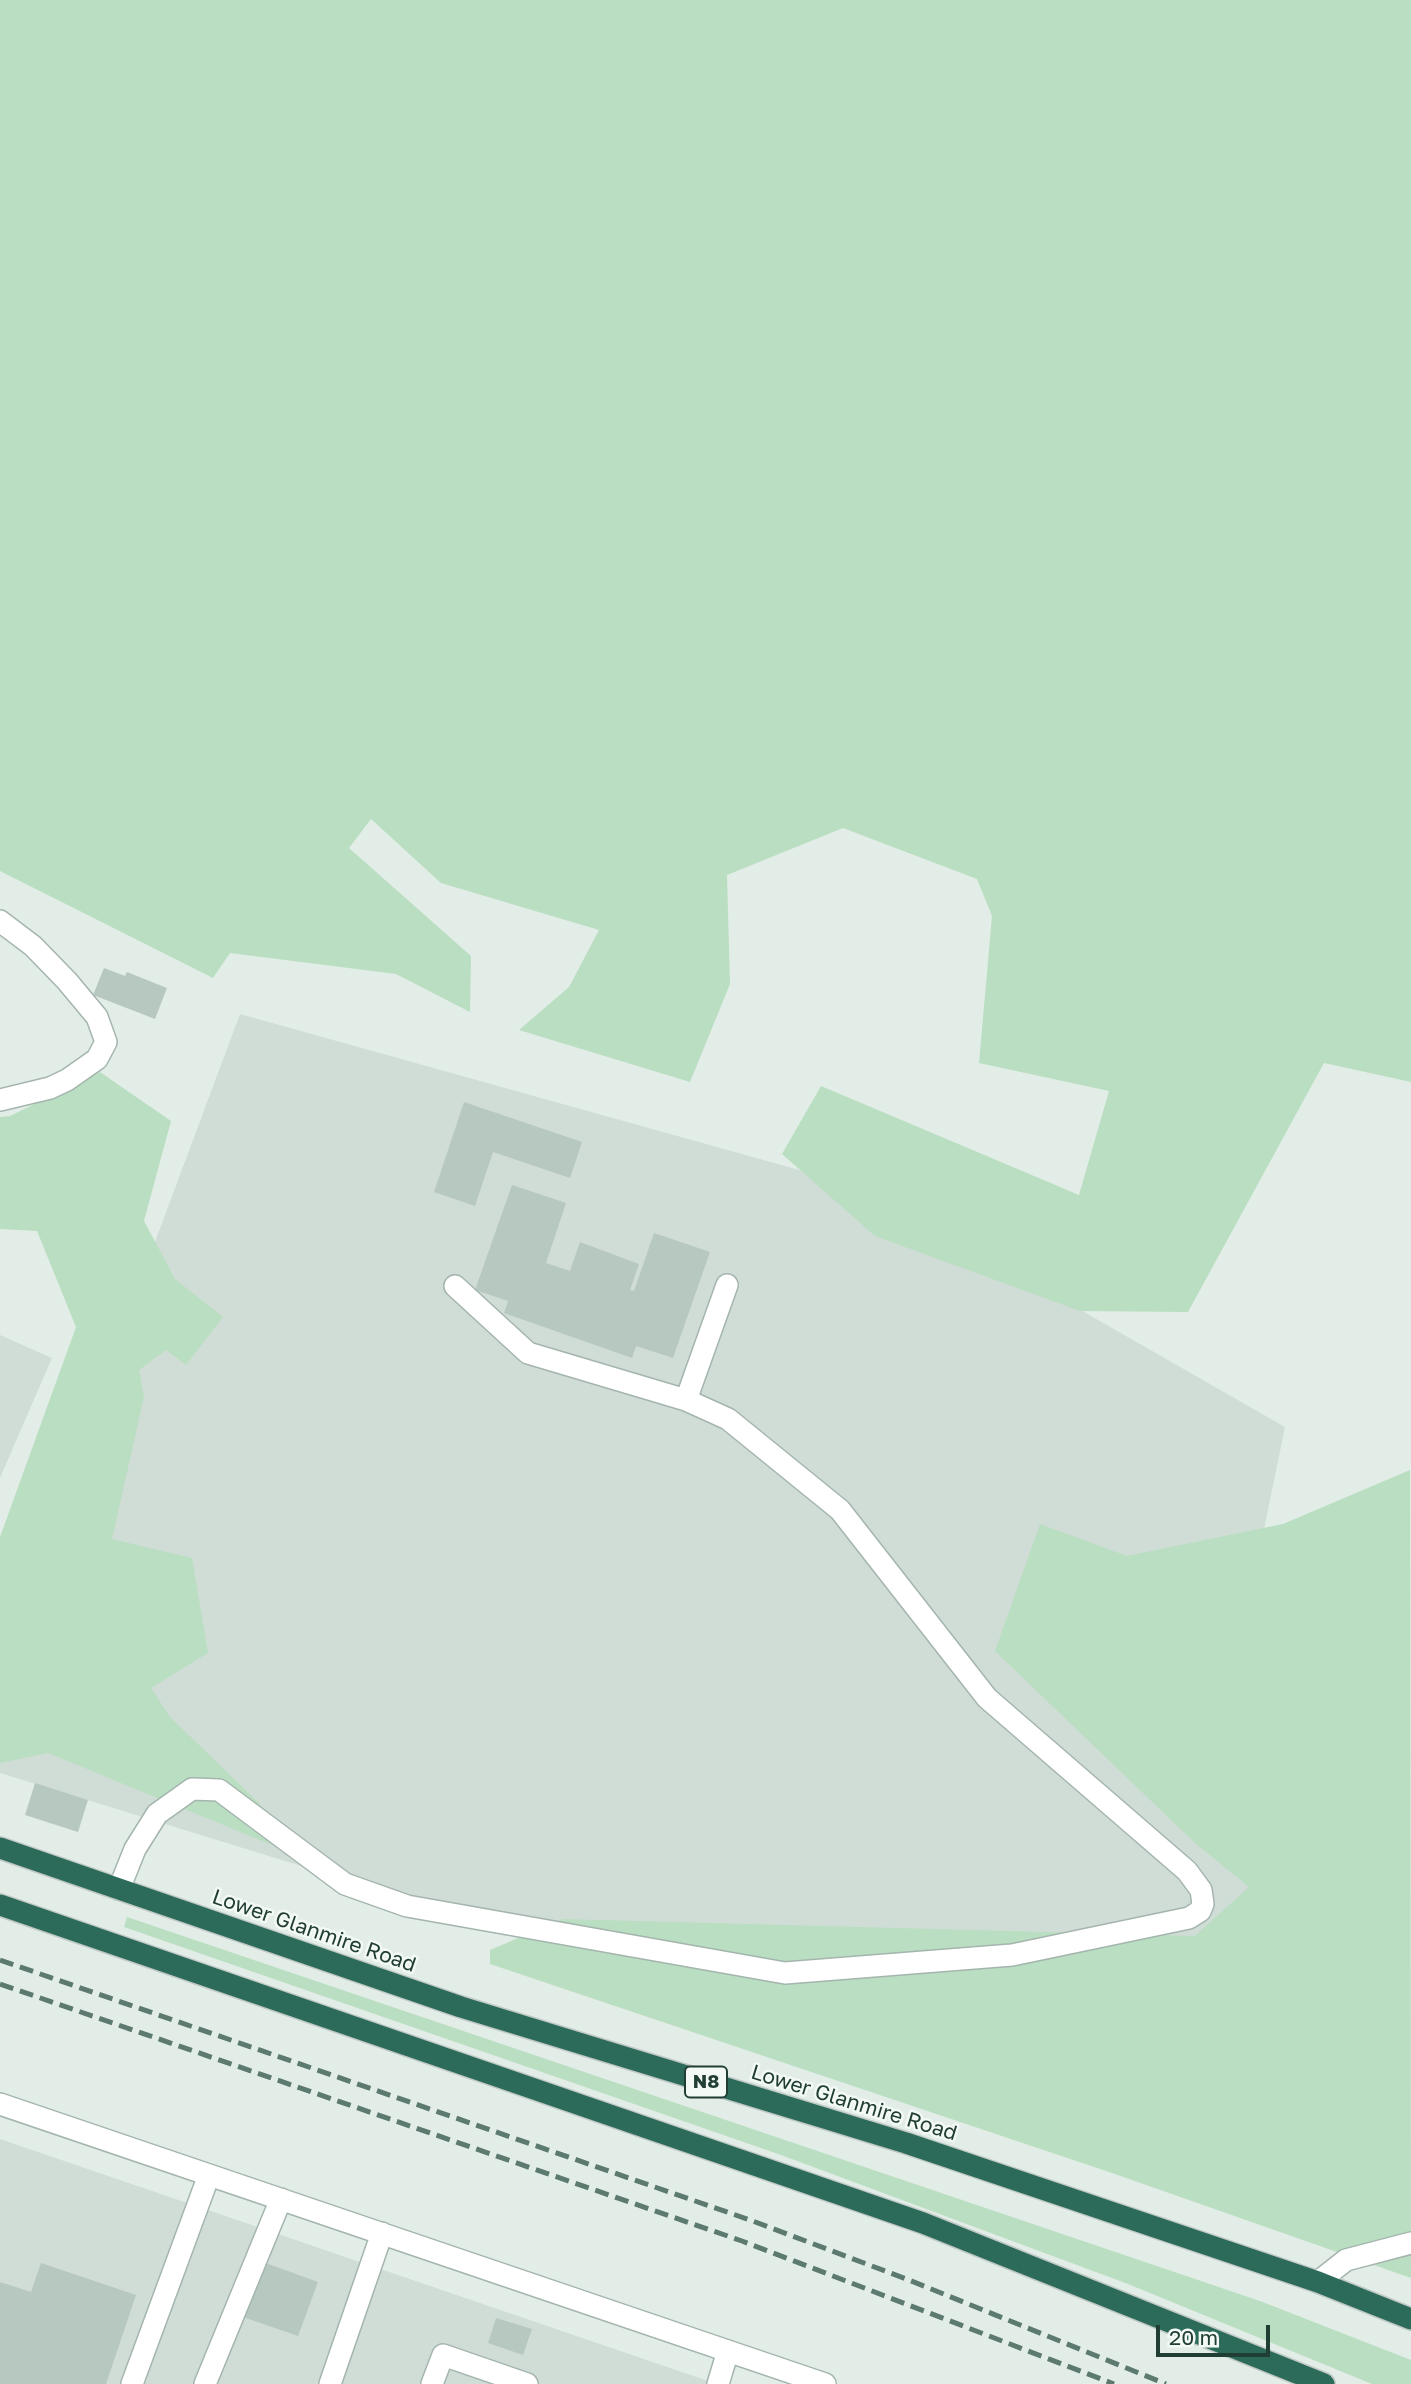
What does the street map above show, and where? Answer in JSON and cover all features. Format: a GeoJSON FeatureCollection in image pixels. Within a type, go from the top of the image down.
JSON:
{"type":"FeatureCollection","features":[{"type":"Feature","properties":{"kind":"highway","name":"Lower Glanmire Road"},"geometry":{"type":"LineString","coordinates":[[0,1848],[461,2007],[906,2143],[1318,2282],[1411,2319]]}},
{"type":"Feature","properties":{"kind":"highway"},"geometry":{"type":"LineString","coordinates":[[0,1905],[923,2223],[1324,2384]]}},
{"type":"Feature","properties":{"kind":"street"},"geometry":{"type":"LineString","coordinates":[[0,921],[33,946],[66,981],[97,1017],[106,1042],[97,1059],[66,1080],[30,1094],[0,1100]]}},
{"type":"Feature","properties":{"kind":"street"},"geometry":{"type":"LineString","coordinates":[[686,1400],[727,1285]]}},
{"type":"Feature","properties":{"kind":"street"},"geometry":{"type":"LineString","coordinates":[[119,1889],[135,1849],[157,1814],[192,1788],[219,1790],[345,1884],[407,1906],[785,1973],[1012,1955],[1196,1916],[1203,1905],[1203,1896],[1187,1871],[987,1698],[840,1510],[728,1419],[686,1400],[528,1353],[454,1286]]}},
{"type":"Feature","properties":{"kind":"street"},"geometry":{"type":"LineString","coordinates":[[0,2104],[825,2384]]}},
{"type":"Feature","properties":{"kind":"street"},"geometry":{"type":"LineString","coordinates":[[132,2384],[209,2175]]}},
{"type":"Feature","properties":{"kind":"street"},"geometry":{"type":"LineString","coordinates":[[205,2384],[281,2199]]}},
{"type":"Feature","properties":{"kind":"street"},"geometry":{"type":"LineString","coordinates":[[330,2384],[382,2233]]}},
{"type":"Feature","properties":{"kind":"street"},"geometry":{"type":"LineString","coordinates":[[1318,2282],[1346,2259],[1411,2243]]}},
{"type":"Feature","properties":{"kind":"street"},"geometry":{"type":"LineString","coordinates":[[718,2384],[727,2351]]}},
{"type":"Feature","properties":{"kind":"street"},"geometry":{"type":"LineString","coordinates":[[432,2384],[443,2355],[527,2384]]}},
{"type":"Feature","properties":{"kind":"shaded area"},"geometry":{"type":"Polygon","coordinates":[[[240,1014],[871,1190],[1285,1427],[1223,1729],[1277,1978],[1201,2144],[0,1773],[0,1657],[240,1014]]]}},
{"type":"Feature","properties":{"kind":"shaded area"},"geometry":{"type":"Polygon","coordinates":[[[0,1335],[52,1358],[0,1478],[0,1335]]]}},
{"type":"Feature","properties":{"kind":"shaded area"},"geometry":{"type":"Polygon","coordinates":[[[0,2139],[679,2371],[717,2384],[0,2384],[0,2139]]]}},
{"type":"Feature","properties":{"kind":"green space"},"geometry":{"type":"Polygon","coordinates":[[[0,0],[1411,0],[1411,1082],[1324,1063],[1188,1312],[1080,1311],[875,1236],[782,1154],[821,1086],[1079,1195],[1109,1091],[979,1063],[992,916],[977,879],[843,828],[727,875],[730,984],[690,1082],[519,1030],[569,987],[599,930],[441,883],[371,819],[349,848],[471,956],[470,1012],[396,974],[230,953],[213,978],[0,871],[0,0]]]}},
{"type":"Feature","properties":{"kind":"green space"},"geometry":{"type":"Polygon","coordinates":[[[100,1072],[171,1121],[144,1221],[175,1279],[223,1317],[186,1365],[166,1350],[139,1370],[144,1397],[112,1539],[192,1558],[208,1653],[151,1688],[170,1717],[259,1803],[272,1845],[48,1753],[0,1763],[0,1537],[76,1327],[37,1231],[0,1229],[0,1117],[10,1116],[100,1072]]]}},
{"type":"Feature","properties":{"kind":"green space"},"geometry":{"type":"Polygon","coordinates":[[[1410,1470],[1411,2278],[1112,2173],[490,1964],[490,1950],[563,1919],[1195,1936],[1249,1887],[1195,1843],[995,1651],[1040,1524],[1127,1556],[1283,1524],[1410,1470]]]}},
{"type":"Feature","properties":{"kind":"green space"},"geometry":{"type":"Polygon","coordinates":[[[127,1917],[1260,2301],[1411,2360],[1411,2384],[1372,2384],[1128,2284],[781,2155],[124,1927],[127,1917]]]}},
{"type":"Feature","properties":{"kind":"building"},"geometry":{"type":"Polygon","coordinates":[[[104,968],[125,976],[127,972],[167,988],[155,1019],[93,995],[104,968]]]}},
{"type":"Feature","properties":{"kind":"building"},"geometry":{"type":"Polygon","coordinates":[[[464,1102],[582,1142],[570,1178],[493,1152],[475,1206],[434,1192],[464,1102]]]}},
{"type":"Feature","properties":{"kind":"building"},"geometry":{"type":"Polygon","coordinates":[[[512,1185],[566,1203],[546,1263],[570,1271],[580,1242],[639,1264],[630,1290],[634,1291],[654,1233],[710,1252],[673,1358],[636,1346],[632,1358],[504,1313],[508,1301],[475,1290],[512,1185]]]}},
{"type":"Feature","properties":{"kind":"building"},"geometry":{"type":"Polygon","coordinates":[[[35,1783],[88,1800],[78,1832],[25,1815],[35,1783]]]}},
{"type":"Feature","properties":{"kind":"building"},"geometry":{"type":"Polygon","coordinates":[[[263,2262],[318,2282],[298,2336],[243,2317],[263,2262]]]}},
{"type":"Feature","properties":{"kind":"building"},"geometry":{"type":"Polygon","coordinates":[[[41,2263],[136,2295],[106,2384],[0,2384],[0,2282],[31,2292],[41,2263]]]}},
{"type":"Feature","properties":{"kind":"building"},"geometry":{"type":"Polygon","coordinates":[[[496,2318],[532,2329],[523,2355],[488,2343],[496,2318]]]}},
{"type":"Feature","properties":{"kind":"railway"},"geometry":{"type":"LineString","coordinates":[[0,1960],[750,2220],[909,2280],[1166,2384]]}},
{"type":"Feature","properties":{"kind":"railway"},"geometry":{"type":"LineString","coordinates":[[0,1984],[742,2241],[1114,2384]]}}]}
